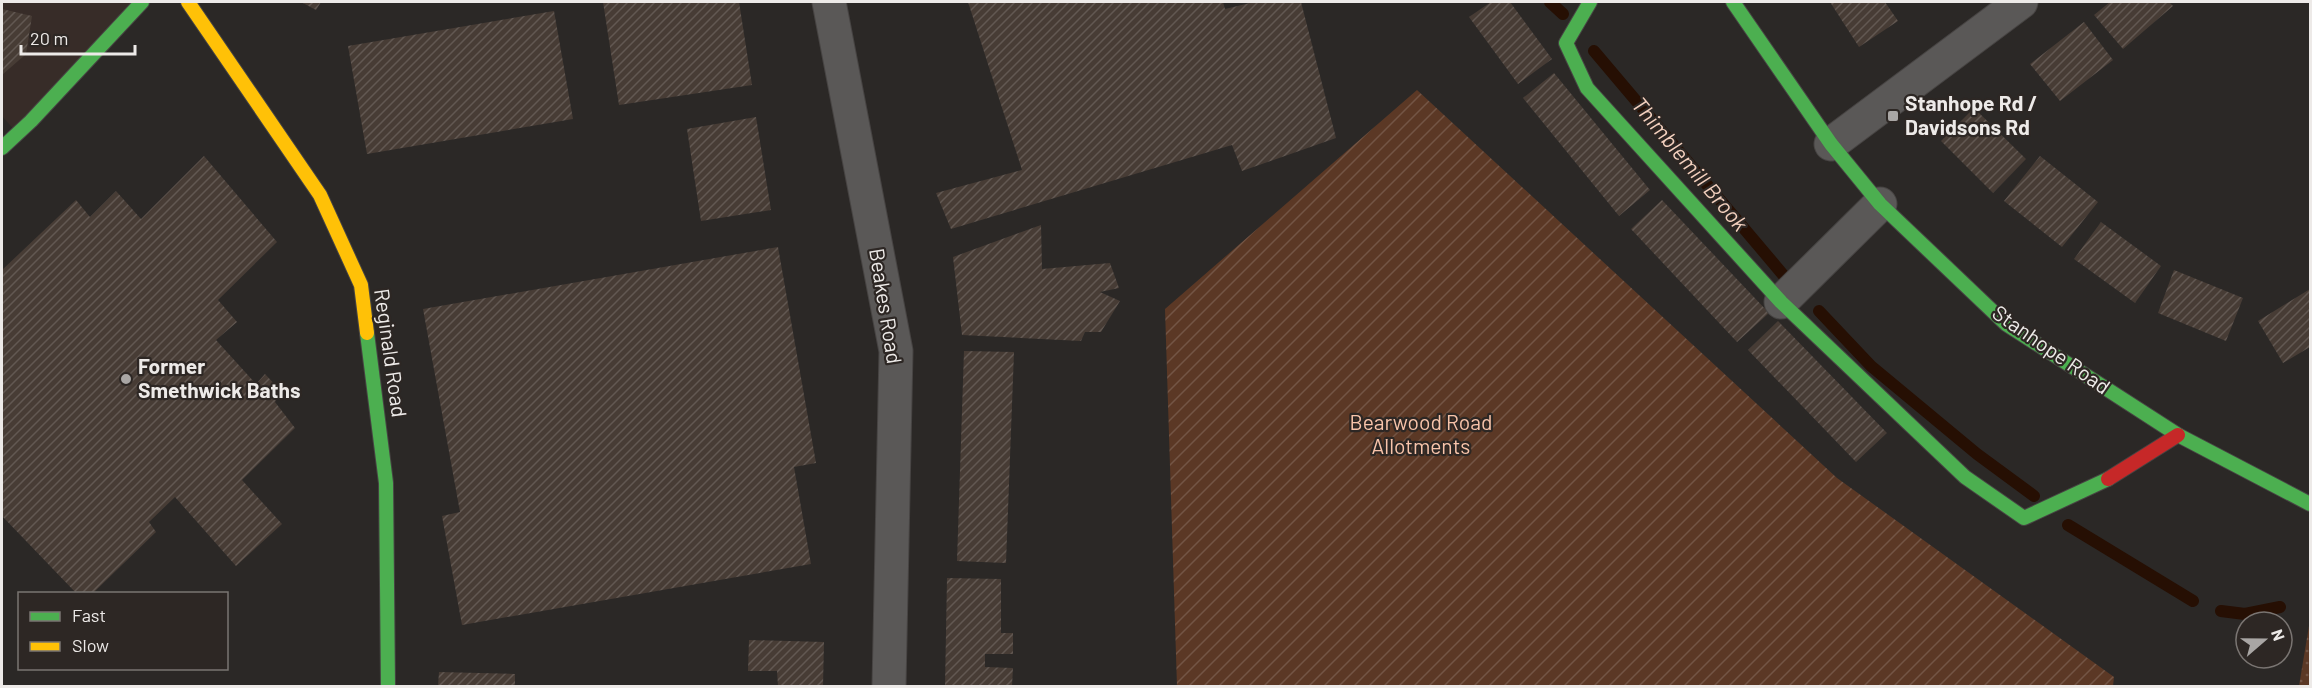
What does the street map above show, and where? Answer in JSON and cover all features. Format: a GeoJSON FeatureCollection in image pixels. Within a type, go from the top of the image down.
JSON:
{"type":"FeatureCollection","features":[{"type":"Feature","properties":{"kind":"street","name":"Reginald Road"},"geometry":{"type":"LineString","coordinates":[[188,2],[320,195],[361,285],[386,483],[388,687]]}},
{"type":"Feature","properties":{"kind":"street","name":"Beakes Road"},"geometry":{"type":"LineString","coordinates":[[828,2],[896,351],[889,687]]}},
{"type":"Feature","properties":{"kind":"street"},"geometry":{"type":"LineString","coordinates":[[1590,2],[1566,43],[1587,88],[1781,302],[1965,477],[2024,518],[2106,480],[2178,435]]}},
{"type":"Feature","properties":{"kind":"street","name":"Stanhope Road"},"geometry":{"type":"LineString","coordinates":[[1733,2],[1831,144],[1880,204],[2006,324],[2178,435],[2310,504]]}},
{"type":"Feature","properties":{"kind":"street"},"geometry":{"type":"LineString","coordinates":[[1831,144],[2021,2]]}},
{"type":"Feature","properties":{"kind":"street"},"geometry":{"type":"LineString","coordinates":[[2,148],[31,121],[137,3]]}},
{"type":"Feature","properties":{"kind":"street"},"geometry":{"type":"LineString","coordinates":[[1781,302],[1880,204]]}},
{"type":"Feature","properties":{"kind":"shaded area"},"geometry":{"type":"Polygon","coordinates":[[[2,2],[132,2],[17,133],[2,116],[2,2]]]}},
{"type":"Feature","properties":{"kind":"green space","name":"Bearwood Road Allotments"},"geometry":{"type":"Polygon","coordinates":[[[1417,90],[1837,478],[2114,677],[2113,686],[1177,686],[1165,309],[1417,90]]]}},
{"type":"Feature","properties":{"kind":"green space"},"geometry":{"type":"Polygon","coordinates":[[[2310,620],[2310,686],[2299,686],[2310,620]]]}},
{"type":"Feature","properties":{"kind":"building"},"geometry":{"type":"Polygon","coordinates":[[[301,2],[321,2],[316,10],[301,2]]]}},
{"type":"Feature","properties":{"kind":"building"},"geometry":{"type":"Polygon","coordinates":[[[603,2],[739,2],[752,85],[619,105],[603,2]]]}},
{"type":"Feature","properties":{"kind":"building"},"geometry":{"type":"Polygon","coordinates":[[[968,2],[1223,2],[1225,9],[1254,2],[1301,2],[1336,138],[1242,171],[1232,145],[951,229],[936,193],[1022,170],[968,2]]]}},
{"type":"Feature","properties":{"kind":"building"},"geometry":{"type":"Polygon","coordinates":[[[1491,2],[1510,2],[1552,59],[1518,84],[1469,17],[1491,2]]]}},
{"type":"Feature","properties":{"kind":"building"},"geometry":{"type":"Polygon","coordinates":[[[1830,2],[1885,2],[1898,21],[1859,47],[1830,2]]]}},
{"type":"Feature","properties":{"kind":"building"},"geometry":{"type":"Polygon","coordinates":[[[2110,2],[2169,2],[2173,6],[2123,49],[2094,15],[2110,2]]]}},
{"type":"Feature","properties":{"kind":"building"},"geometry":{"type":"Polygon","coordinates":[[[2,9],[32,16],[26,54],[2,75],[2,9]]]}},
{"type":"Feature","properties":{"kind":"building"},"geometry":{"type":"Polygon","coordinates":[[[554,11],[573,119],[367,154],[348,46],[554,11]]]}},
{"type":"Feature","properties":{"kind":"building"},"geometry":{"type":"Polygon","coordinates":[[[2084,22],[2113,60],[2060,101],[2030,64],[2084,22]]]}},
{"type":"Feature","properties":{"kind":"building"},"geometry":{"type":"Polygon","coordinates":[[[1554,73],[1650,190],[1619,216],[1523,98],[1554,73]]]}},
{"type":"Feature","properties":{"kind":"building"},"geometry":{"type":"Polygon","coordinates":[[[1974,108],[2026,159],[1993,193],[1941,141],[1974,108]]]}},
{"type":"Feature","properties":{"kind":"building"},"geometry":{"type":"Polygon","coordinates":[[[756,117],[771,210],[701,221],[687,129],[756,117]]]}},
{"type":"Feature","properties":{"kind":"building","name":"Former Smethwick Baths"},"geometry":{"type":"Polygon","coordinates":[[[204,156],[277,242],[218,300],[237,322],[216,340],[256,384],[265,374],[281,391],[275,402],[295,428],[242,480],[282,524],[236,566],[175,497],[149,522],[156,532],[94,592],[75,592],[2,516],[2,270],[76,200],[90,217],[116,191],[141,219],[204,156]]]}},
{"type":"Feature","properties":{"kind":"building"},"geometry":{"type":"Polygon","coordinates":[[[2040,156],[2098,202],[2062,247],[2004,201],[2040,156]]]}},
{"type":"Feature","properties":{"kind":"building"},"geometry":{"type":"Polygon","coordinates":[[[1662,200],[1769,313],[1737,342],[1631,229],[1662,200]]]}},
{"type":"Feature","properties":{"kind":"building"},"geometry":{"type":"Polygon","coordinates":[[[2101,222],[2161,266],[2135,303],[2074,259],[2101,222]]]}},
{"type":"Feature","properties":{"kind":"building"},"geometry":{"type":"Polygon","coordinates":[[[1041,225],[1042,269],[1110,263],[1119,288],[1100,292],[1120,301],[1101,332],[1085,332],[1081,341],[962,335],[953,257],[1041,225]]]}},
{"type":"Feature","properties":{"kind":"building"},"geometry":{"type":"Polygon","coordinates":[[[778,247],[816,463],[794,467],[811,564],[462,625],[442,516],[460,512],[423,309],[778,247]]]}},
{"type":"Feature","properties":{"kind":"building"},"geometry":{"type":"Polygon","coordinates":[[[2174,270],[2243,298],[2226,341],[2158,313],[2174,270]]]}},
{"type":"Feature","properties":{"kind":"building"},"geometry":{"type":"Polygon","coordinates":[[[2310,289],[2310,347],[2283,363],[2258,321],[2310,289]]]}},
{"type":"Feature","properties":{"kind":"building"},"geometry":{"type":"Polygon","coordinates":[[[1778,321],[1887,433],[1856,462],[1748,350],[1778,321]]]}},
{"type":"Feature","properties":{"kind":"building"},"geometry":{"type":"Polygon","coordinates":[[[964,351],[1014,352],[1006,563],[957,561],[964,351]]]}},
{"type":"Feature","properties":{"kind":"building"},"geometry":{"type":"Polygon","coordinates":[[[947,578],[1001,579],[1001,633],[1013,633],[1013,654],[985,654],[985,667],[1013,668],[1012,686],[945,686],[947,578]]]}},
{"type":"Feature","properties":{"kind":"building"},"geometry":{"type":"Polygon","coordinates":[[[749,640],[824,642],[823,686],[778,686],[777,671],[748,671],[749,640]]]}},
{"type":"Feature","properties":{"kind":"building"},"geometry":{"type":"Polygon","coordinates":[[[439,672],[515,674],[515,686],[438,686],[439,672]]]}},
{"type":"Feature","properties":{"kind":"waterway","name":"Thimblemill Brook"},"geometry":{"type":"LineString","coordinates":[[1550,2],[1563,14]]}},
{"type":"Feature","properties":{"kind":"waterway","name":"Thimblemill Brook"},"geometry":{"type":"LineString","coordinates":[[1594,51],[1785,277]]}},
{"type":"Feature","properties":{"kind":"waterway","name":"Thimblemill Brook"},"geometry":{"type":"LineString","coordinates":[[1819,311],[1871,366],[1977,454],[2034,496]]}},
{"type":"Feature","properties":{"kind":"waterway","name":"Thimblemill Brook"},"geometry":{"type":"LineString","coordinates":[[2068,525],[2193,601]]}},
{"type":"Feature","properties":{"kind":"waterway","name":"Thimblemill Brook"},"geometry":{"type":"LineString","coordinates":[[2221,611],[2245,614],[2280,607]]}},
{"type":"Feature","properties":{"kind":"traffic: fast"},"geometry":{"type":"LineString","coordinates":[[2,148],[31,121],[142,2]]}},
{"type":"Feature","properties":{"kind":"traffic: fast"},"geometry":{"type":"LineString","coordinates":[[1590,2],[1566,43],[1587,88],[1781,302],[1965,477],[2024,518],[2108,479]]}},
{"type":"Feature","properties":{"kind":"traffic: fast"},"geometry":{"type":"LineString","coordinates":[[1733,2],[1831,144],[1880,204],[2006,324],[2178,435],[2310,504]]}},
{"type":"Feature","properties":{"kind":"traffic: fast"},"geometry":{"type":"LineString","coordinates":[[367,333],[386,483],[388,686]]}},
{"type":"Feature","properties":{"kind":"traffic: slow"},"geometry":{"type":"LineString","coordinates":[[188,2],[320,195],[361,285],[367,333]]}},
{"type":"Feature","properties":{"kind":"traffic: jam"},"geometry":{"type":"LineString","coordinates":[[2108,479],[2178,435]]}},
{"type":"Feature","properties":{"kind":"place","name":"Stanhope Rd / Davidsons Rd"},"geometry":{"type":"Point","coordinates":[1893,116]}},
{"type":"Feature","properties":{"kind":"place","name":"Former Smethwick Baths"},"geometry":{"type":"Point","coordinates":[126,379]}}]}
